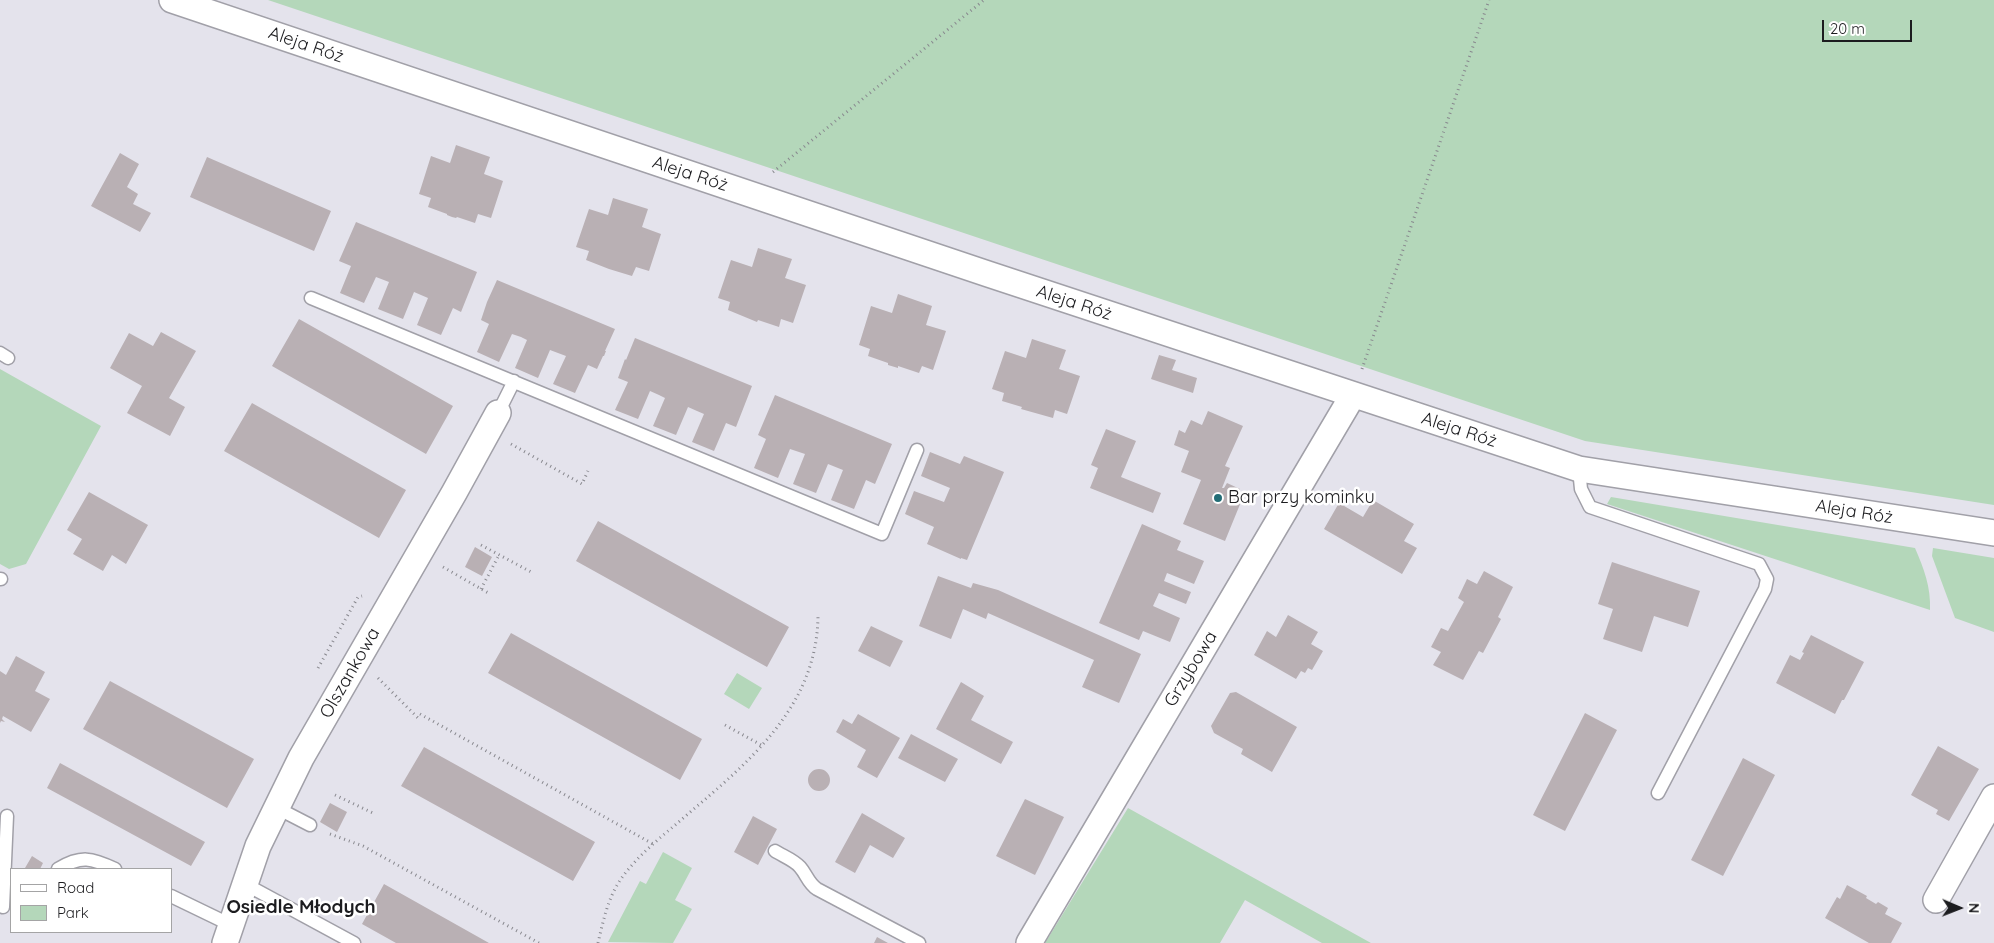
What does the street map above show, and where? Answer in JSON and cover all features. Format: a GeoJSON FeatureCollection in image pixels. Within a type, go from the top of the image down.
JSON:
{"type":"FeatureCollection","features":[{"type":"Feature","properties":{"kind":"street","name":"Aleja Róż"},"geometry":{"type":"LineString","coordinates":[[172,0],[1353,395],[1580,469],[1994,533]]}},
{"type":"Feature","properties":{"kind":"street","name":"Grzybowa"},"geometry":{"type":"LineString","coordinates":[[1029,943],[1353,395]]}},
{"type":"Feature","properties":{"kind":"street","name":"Olszankowa"},"geometry":{"type":"LineString","coordinates":[[228,934],[258,846],[301,758],[420,553],[493,422]]}},
{"type":"Feature","properties":{"kind":"street"},"geometry":{"type":"LineString","coordinates":[[1936,900],[1994,797]]}},
{"type":"Feature","properties":{"kind":"lane"},"geometry":{"type":"LineString","coordinates":[[312,298],[882,534],[917,450]]}},
{"type":"Feature","properties":{"kind":"lane"},"geometry":{"type":"LineString","coordinates":[[493,422],[514,381]]}},
{"type":"Feature","properties":{"kind":"lane"},"geometry":{"type":"LineString","coordinates":[[1580,469],[1581,488],[1590,507],[1759,564],[1767,579],[1765,589],[1658,793]]}},
{"type":"Feature","properties":{"kind":"lane"},"geometry":{"type":"LineString","coordinates":[[276,808],[310,825]]}},
{"type":"Feature","properties":{"kind":"lane"},"geometry":{"type":"LineString","coordinates":[[5,906],[7,816]]}},
{"type":"Feature","properties":{"kind":"lane"},"geometry":{"type":"LineString","coordinates":[[775,852],[797,864],[807,875],[809,884],[919,943]]}},
{"type":"Feature","properties":{"kind":"lane"},"geometry":{"type":"LineString","coordinates":[[60,868],[78,859],[96,860],[113,868]]}},
{"type":"Feature","properties":{"kind":"lane"},"geometry":{"type":"LineString","coordinates":[[245,884],[354,943]]}},
{"type":"Feature","properties":{"kind":"lane"},"geometry":{"type":"LineString","coordinates":[[172,897],[228,934]]}},
{"type":"Feature","properties":{"kind":"path"},"geometry":{"type":"LineString","coordinates":[[748,193],[984,0]]}},
{"type":"Feature","properties":{"kind":"path"},"geometry":{"type":"LineString","coordinates":[[1353,395],[1489,0]]}},
{"type":"Feature","properties":{"kind":"path"},"geometry":{"type":"LineString","coordinates":[[493,422],[582,484],[588,471]]}},
{"type":"Feature","properties":{"kind":"path"},"geometry":{"type":"LineString","coordinates":[[480,545],[533,572]]}},
{"type":"Feature","properties":{"kind":"path"},"geometry":{"type":"LineString","coordinates":[[420,553],[490,594]]}},
{"type":"Feature","properties":{"kind":"path"},"geometry":{"type":"LineString","coordinates":[[481,589],[499,555]]}},
{"type":"Feature","properties":{"kind":"path"},"geometry":{"type":"LineString","coordinates":[[598,943],[610,902],[620,880],[653,844],[745,765],[781,723],[801,691],[811,665],[817,638],[818,616]]}},
{"type":"Feature","properties":{"kind":"path"},"geometry":{"type":"LineString","coordinates":[[359,659],[418,718]]}},
{"type":"Feature","properties":{"kind":"path"},"geometry":{"type":"LineString","coordinates":[[420,714],[653,844]]}},
{"type":"Feature","properties":{"kind":"path"},"geometry":{"type":"LineString","coordinates":[[725,725],[762,746]]}},
{"type":"Feature","properties":{"kind":"path"},"geometry":{"type":"LineString","coordinates":[[335,795],[373,813]]}},
{"type":"Feature","properties":{"kind":"path"},"geometry":{"type":"LineString","coordinates":[[310,825],[362,846],[539,943]]}},
{"type":"Feature","properties":{"kind":"green space"},"geometry":{"type":"Polygon","coordinates":[[[268,0],[1994,0],[1994,505],[1585,441],[268,0]]]}},
{"type":"Feature","properties":{"kind":"green space"},"geometry":{"type":"Polygon","coordinates":[[[0,369],[101,426],[26,564],[9,569],[0,564],[0,369]]]}},
{"type":"Feature","properties":{"kind":"green space"},"geometry":{"type":"Polygon","coordinates":[[[1611,497],[1915,548],[1926,578],[1930,610],[1607,504],[1611,497]]]}},
{"type":"Feature","properties":{"kind":"green space"},"geometry":{"type":"Polygon","coordinates":[[[1933,548],[1994,558],[1994,632],[1955,618],[1932,556],[1933,548]]]}},
{"type":"Feature","properties":{"kind":"green space"},"geometry":{"type":"Polygon","coordinates":[[[737,673],[762,688],[749,709],[724,694],[737,673]]]}},
{"type":"Feature","properties":{"kind":"green space"},"geometry":{"type":"Polygon","coordinates":[[[1128,808],[1371,943],[1322,943],[1245,900],[1220,943],[1045,943],[1128,808]]]}},
{"type":"Feature","properties":{"kind":"green space"},"geometry":{"type":"Polygon","coordinates":[[[663,852],[692,868],[675,900],[692,909],[673,943],[608,942],[640,881],[646,884],[663,852]]]}},
{"type":"Feature","properties":{"kind":"building"},"geometry":{"type":"Polygon","coordinates":[[[456,145],[490,157],[484,174],[503,181],[491,218],[478,214],[475,223],[452,217],[428,207],[431,198],[419,194],[431,156],[450,163],[456,145]]]}},
{"type":"Feature","properties":{"kind":"building"},"geometry":{"type":"Polygon","coordinates":[[[120,153],[139,164],[127,187],[138,194],[133,204],[151,213],[140,232],[91,206],[120,153]]]}},
{"type":"Feature","properties":{"kind":"building"},"geometry":{"type":"Polygon","coordinates":[[[207,157],[331,211],[314,251],[190,197],[207,157]]]}},
{"type":"Feature","properties":{"kind":"building"},"geometry":{"type":"Polygon","coordinates":[[[613,198],[648,209],[642,227],[661,234],[649,271],[636,267],[632,276],[609,269],[586,260],[589,251],[576,247],[589,209],[608,215],[613,198]]]}},
{"type":"Feature","properties":{"kind":"building"},"geometry":{"type":"Polygon","coordinates":[[[356,222],[477,272],[461,312],[453,308],[441,335],[417,325],[428,298],[414,292],[403,319],[378,309],[389,282],[376,277],[364,303],[340,293],[351,266],[339,261],[356,222]]]}},
{"type":"Feature","properties":{"kind":"building"},"geometry":{"type":"Polygon","coordinates":[[[758,248],[792,259],[785,278],[806,285],[793,323],[781,319],[779,327],[758,320],[757,322],[728,310],[730,302],[718,298],[731,260],[752,267],[758,248]]]}},
{"type":"Feature","properties":{"kind":"building"},"geometry":{"type":"Polygon","coordinates":[[[497,280],[615,329],[597,369],[588,365],[575,393],[553,384],[566,356],[550,350],[538,378],[515,368],[527,340],[521,337],[512,334],[499,362],[477,352],[489,324],[481,320],[497,280]]]}},
{"type":"Feature","properties":{"kind":"building"},"geometry":{"type":"Polygon","coordinates":[[[898,294],[932,306],[926,325],[946,331],[933,370],[922,366],[919,373],[898,366],[898,368],[888,365],[888,363],[868,356],[870,349],[859,345],[871,306],[892,313],[898,294]]]}},
{"type":"Feature","properties":{"kind":"building"},"geometry":{"type":"Polygon","coordinates":[[[299,319],[453,406],[426,454],[272,366],[299,319]]]}},
{"type":"Feature","properties":{"kind":"building"},"geometry":{"type":"Polygon","coordinates":[[[161,332],[196,351],[169,398],[185,407],[170,436],[127,413],[142,386],[110,368],[129,333],[153,346],[161,332]]]}},
{"type":"Feature","properties":{"kind":"building"},"geometry":{"type":"Polygon","coordinates":[[[635,338],[752,386],[736,427],[726,423],[714,451],[692,442],[704,414],[688,407],[676,435],[653,426],[665,398],[650,391],[638,419],[615,410],[628,382],[618,378],[635,338]]]}},
{"type":"Feature","properties":{"kind":"building"},"geometry":{"type":"Polygon","coordinates":[[[1032,339],[1066,350],[1059,369],[1080,376],[1067,414],[1055,410],[1053,418],[1021,409],[1022,407],[1002,401],[1004,393],[992,389],[1005,351],[1026,358],[1032,339]]]}},
{"type":"Feature","properties":{"kind":"building"},"geometry":{"type":"Polygon","coordinates":[[[1159,355],[1176,360],[1172,370],[1197,378],[1193,393],[1151,379],[1159,355]]]}},
{"type":"Feature","properties":{"kind":"building"},"geometry":{"type":"Polygon","coordinates":[[[775,395],[892,444],[875,484],[866,480],[854,509],[831,500],[843,470],[828,464],[816,493],[793,484],[805,454],[790,449],[778,478],[754,468],[766,439],[758,435],[775,395]]]}},
{"type":"Feature","properties":{"kind":"building"},"geometry":{"type":"Polygon","coordinates":[[[252,403],[406,490],[379,538],[224,451],[252,403]]]}},
{"type":"Feature","properties":{"kind":"building"},"geometry":{"type":"Polygon","coordinates":[[[1208,411],[1243,426],[1225,466],[1230,468],[1222,488],[1227,483],[1240,489],[1238,494],[1243,497],[1225,541],[1183,524],[1201,480],[1181,472],[1189,451],[1174,445],[1179,430],[1185,433],[1191,420],[1202,425],[1208,411]]]}},
{"type":"Feature","properties":{"kind":"building"},"geometry":{"type":"Polygon","coordinates":[[[1106,429],[1136,441],[1121,477],[1161,493],[1153,513],[1090,488],[1098,468],[1091,465],[1106,429]]]}},
{"type":"Feature","properties":{"kind":"building"},"geometry":{"type":"Polygon","coordinates":[[[930,452],[960,464],[964,456],[1004,472],[967,560],[927,544],[934,527],[905,514],[914,491],[944,502],[950,488],[921,476],[930,452]]]}},
{"type":"Feature","properties":{"kind":"building"},"geometry":{"type":"Polygon","coordinates":[[[89,492],[148,525],[126,564],[112,555],[103,571],[73,554],[82,539],[67,530],[89,492]]]}},
{"type":"Feature","properties":{"kind":"building"},"geometry":{"type":"Polygon","coordinates":[[[1373,500],[1414,524],[1404,541],[1417,548],[1402,574],[1324,529],[1339,503],[1363,517],[1373,500]]]}},
{"type":"Feature","properties":{"kind":"building"},"geometry":{"type":"Polygon","coordinates":[[[598,521],[789,627],[767,667],[576,561],[598,521]]]}},
{"type":"Feature","properties":{"kind":"building"},"geometry":{"type":"Polygon","coordinates":[[[1142,524],[1181,541],[1177,550],[1204,561],[1194,584],[1167,573],[1164,581],[1191,592],[1186,604],[1159,593],[1153,606],[1180,618],[1170,642],[1143,631],[1139,640],[1099,623],[1142,524]]]}},
{"type":"Feature","properties":{"kind":"building"},"geometry":{"type":"Polygon","coordinates":[[[475,547],[492,557],[482,576],[465,567],[475,547]]]}},
{"type":"Feature","properties":{"kind":"building"},"geometry":{"type":"Polygon","coordinates":[[[1612,562],[1700,591],[1688,627],[1654,616],[1642,652],[1603,639],[1613,609],[1598,604],[1612,562]]]}},
{"type":"Feature","properties":{"kind":"building"},"geometry":{"type":"Polygon","coordinates":[[[1484,571],[1513,587],[1498,617],[1501,619],[1483,653],[1479,651],[1463,680],[1433,665],[1441,652],[1431,647],[1441,628],[1448,631],[1464,602],[1458,598],[1467,579],[1477,584],[1484,571]]]}},
{"type":"Feature","properties":{"kind":"building"},"geometry":{"type":"Polygon","coordinates":[[[938,576],[971,588],[973,583],[998,590],[1141,654],[1119,703],[1082,687],[1094,660],[988,613],[986,619],[963,609],[951,639],[919,626],[938,576]]]}},
{"type":"Feature","properties":{"kind":"building"},"geometry":{"type":"Polygon","coordinates":[[[1288,615],[1318,632],[1311,644],[1323,651],[1312,670],[1308,668],[1305,673],[1301,671],[1296,679],[1254,655],[1267,631],[1276,637],[1288,615]]]}},
{"type":"Feature","properties":{"kind":"building"},"geometry":{"type":"Polygon","coordinates":[[[871,626],[903,641],[890,667],[858,651],[871,626]]]}},
{"type":"Feature","properties":{"kind":"building"},"geometry":{"type":"Polygon","coordinates":[[[511,633],[702,739],[680,780],[488,673],[511,633]]]}},
{"type":"Feature","properties":{"kind":"building"},"geometry":{"type":"Polygon","coordinates":[[[1811,635],[1864,662],[1835,714],[1776,683],[1790,655],[1800,660],[1811,635]]]}},
{"type":"Feature","properties":{"kind":"building"},"geometry":{"type":"Polygon","coordinates":[[[16,656],[45,672],[35,691],[50,699],[31,732],[3,716],[2,719],[5,722],[1,721],[0,723],[0,671],[6,675],[16,656]]]}},
{"type":"Feature","properties":{"kind":"building"},"geometry":{"type":"Polygon","coordinates":[[[110,681],[254,759],[227,808],[83,729],[110,681]]]}},
{"type":"Feature","properties":{"kind":"building"},"geometry":{"type":"Polygon","coordinates":[[[961,682],[984,696],[971,720],[1013,742],[1001,764],[936,729],[961,682]]]}},
{"type":"Feature","properties":{"kind":"building"},"geometry":{"type":"Polygon","coordinates":[[[1236,692],[1297,727],[1272,772],[1241,754],[1243,749],[1214,733],[1211,726],[1230,693],[1236,692]]]}},
{"type":"Feature","properties":{"kind":"building"},"geometry":{"type":"Polygon","coordinates":[[[1585,713],[1617,730],[1565,831],[1533,815],[1585,713]]]}},
{"type":"Feature","properties":{"kind":"building"},"geometry":{"type":"Polygon","coordinates":[[[858,714],[900,738],[877,778],[857,767],[866,750],[836,732],[843,719],[852,724],[858,714]]]}},
{"type":"Feature","properties":{"kind":"building"},"geometry":{"type":"Polygon","coordinates":[[[911,734],[958,759],[945,782],[898,758],[911,734]]]}},
{"type":"Feature","properties":{"kind":"building"},"geometry":{"type":"Polygon","coordinates":[[[1938,746],[1979,769],[1949,821],[1936,814],[1938,810],[1911,795],[1938,746]]]}},
{"type":"Feature","properties":{"kind":"building"},"geometry":{"type":"Polygon","coordinates":[[[424,747],[595,842],[573,881],[401,786],[424,747]]]}},
{"type":"Feature","properties":{"kind":"building"},"geometry":{"type":"Polygon","coordinates":[[[1743,758],[1775,775],[1723,876],[1691,860],[1743,758]]]}},
{"type":"Feature","properties":{"kind":"building"},"geometry":{"type":"Polygon","coordinates":[[[60,763],[205,842],[191,866],[47,788],[60,763]]]}},
{"type":"Feature","properties":{"kind":"building"},"geometry":{"type":"Polygon","coordinates":[[[819,769],[829,776],[830,780],[823,790],[819,791],[809,784],[808,780],[815,770],[819,769]]]}},
{"type":"Feature","properties":{"kind":"building"},"geometry":{"type":"Polygon","coordinates":[[[1025,799],[1064,817],[1035,875],[996,856],[1025,799]]]}},
{"type":"Feature","properties":{"kind":"building"},"geometry":{"type":"Polygon","coordinates":[[[330,803],[347,812],[337,832],[320,822],[330,803]]]}},
{"type":"Feature","properties":{"kind":"building"},"geometry":{"type":"Polygon","coordinates":[[[862,813],[905,838],[893,858],[870,845],[855,873],[835,862],[862,813]]]}},
{"type":"Feature","properties":{"kind":"building"},"geometry":{"type":"Polygon","coordinates":[[[753,816],[777,829],[758,865],[734,852],[753,816]]]}},
{"type":"Feature","properties":{"kind":"building"},"geometry":{"type":"Polygon","coordinates":[[[32,856],[43,863],[40,868],[25,868],[32,856]]]}},
{"type":"Feature","properties":{"kind":"building"},"geometry":{"type":"Polygon","coordinates":[[[384,884],[489,943],[396,943],[362,924],[384,884]]]}},
{"type":"Feature","properties":{"kind":"building"},"geometry":{"type":"Polygon","coordinates":[[[1847,885],[1867,896],[1866,898],[1876,904],[1878,902],[1888,908],[1885,914],[1902,923],[1891,943],[1869,943],[1825,918],[1837,897],[1840,899],[1847,885]]]}},
{"type":"Feature","properties":{"kind":"building"},"geometry":{"type":"Polygon","coordinates":[[[877,937],[888,943],[874,943],[877,937]]]}},
{"type":"Feature","properties":{"kind":"place","name":"Bar przy kominku"},"geometry":{"type":"Point","coordinates":[1218,498]}},
{"type":"Feature","properties":{"kind":"district","name":"Osiedle Młodych"},"geometry":{"type":"Point","coordinates":[301,907]}}]}
